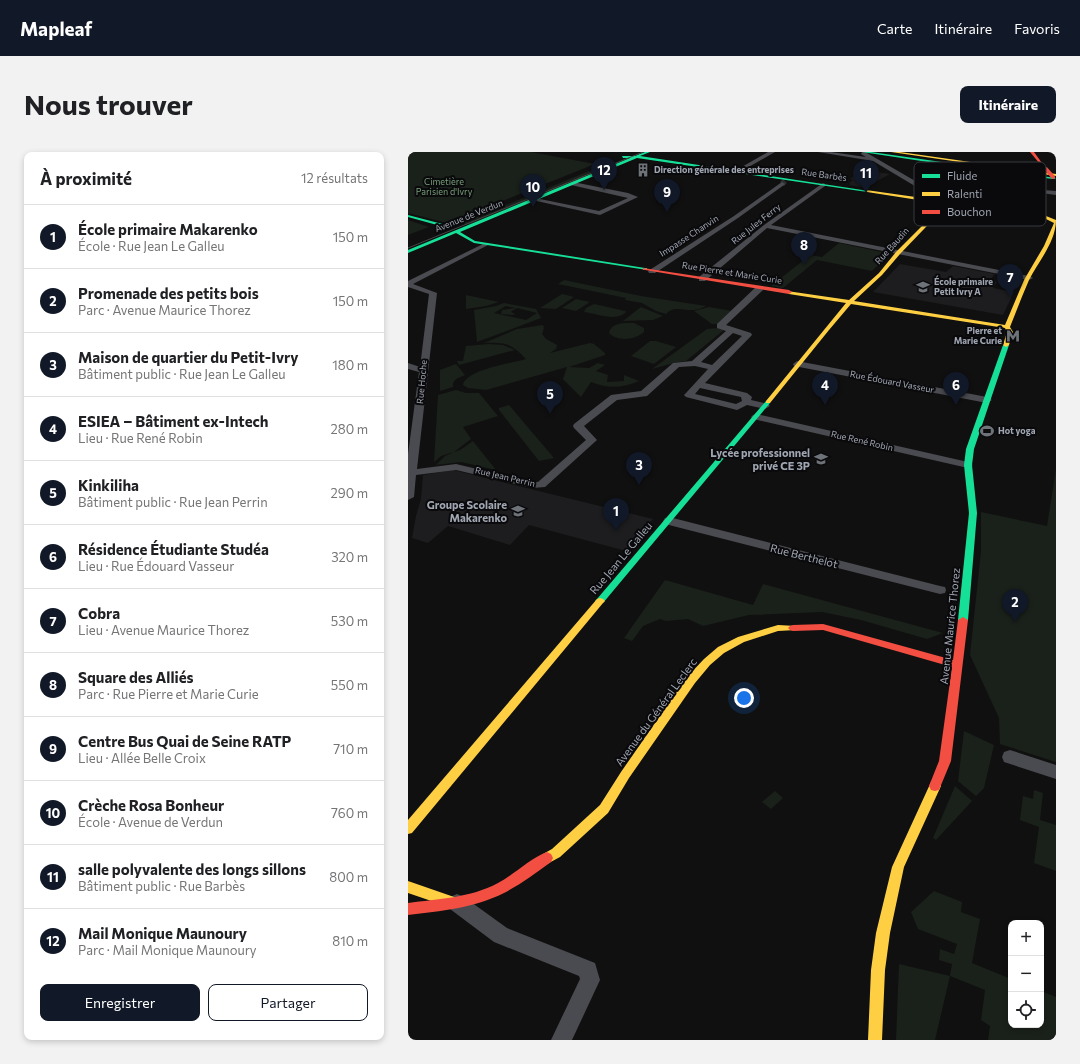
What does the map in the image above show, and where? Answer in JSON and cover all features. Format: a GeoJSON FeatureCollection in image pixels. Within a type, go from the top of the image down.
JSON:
{"type":"FeatureCollection","features":[{"type":"Feature","properties":{"kind":"main road","name":"Avenue de Verdun"},"geometry":{"type":"LineString","coordinates":[[408,252],[460,234],[636,155],[648,152]]}},
{"type":"Feature","properties":{"kind":"main road"},"geometry":{"type":"LineString","coordinates":[[865,152],[936,162]]}},
{"type":"Feature","properties":{"kind":"main road"},"geometry":{"type":"LineString","coordinates":[[884,152],[947,162]]}},
{"type":"Feature","properties":{"kind":"main road"},"geometry":{"type":"LineString","coordinates":[[893,152],[960,162]]}},
{"type":"Feature","properties":{"kind":"main road"},"geometry":{"type":"LineString","coordinates":[[919,152],[976,162]]}},
{"type":"Feature","properties":{"kind":"main road"},"geometry":{"type":"LineString","coordinates":[[937,152],[1004,162]]}},
{"type":"Feature","properties":{"kind":"main road"},"geometry":{"type":"LineString","coordinates":[[1032,152],[1040,162]]}},
{"type":"Feature","properties":{"kind":"main road","name":"Rue Barbès"},"geometry":{"type":"LineString","coordinates":[[623,157],[636,155],[785,182],[823,185],[914,197]]}},
{"type":"Feature","properties":{"kind":"main road","name":"Avenue de Verdun"},"geometry":{"type":"LineString","coordinates":[[408,244],[623,157]]}},
{"type":"Feature","properties":{"kind":"main road"},"geometry":{"type":"LineString","coordinates":[[1046,169],[1055,176],[1046,188]]}},
{"type":"Feature","properties":{"kind":"main road","name":"Rue Pierre et Marie Curie"},"geometry":{"type":"LineString","coordinates":[[408,216],[448,228],[469,240],[487,244],[1007,326]]}},
{"type":"Feature","properties":{"kind":"main road","name":"Avenue Maurice Thorez"},"geometry":{"type":"LineString","coordinates":[[875,1040],[878,970],[883,933],[891,894],[898,867],[945,761],[958,665],[972,535],[973,513],[968,465],[970,449],[1009,336],[1010,332],[1007,326],[1029,278],[1052,244],[1056,222],[1052,219]]}},
{"type":"Feature","properties":{"kind":"main road","name":"Rue Baudin"},"geometry":{"type":"LineString","coordinates":[[852,302],[893,261],[898,252],[921,226]]}},
{"type":"Feature","properties":{"kind":"main road","name":"Rue Jean Le Galleu"},"geometry":{"type":"LineString","coordinates":[[408,829],[669,521],[832,323],[852,302]]}},
{"type":"Feature","properties":{"kind":"main road","name":"Avenue du Général Leclerc"},"geometry":{"type":"LineString","coordinates":[[408,909],[457,903],[478,898],[496,891],[556,853],[604,809],[625,775],[691,680],[707,662],[721,650],[741,639],[778,628],[823,627],[958,665]]}},
{"type":"Feature","properties":{"kind":"main road"},"geometry":{"type":"LineString","coordinates":[[408,887],[457,903]]}},
{"type":"Feature","properties":{"kind":"street"},"geometry":{"type":"LineString","coordinates":[[736,172],[772,152]]}},
{"type":"Feature","properties":{"kind":"street"},"geometry":{"type":"LineString","coordinates":[[820,152],[874,160]]}},
{"type":"Feature","properties":{"kind":"street"},"geometry":{"type":"LineString","coordinates":[[865,152],[864,154],[914,183]]}},
{"type":"Feature","properties":{"kind":"street","name":"Impasse Chanvin"},"geometry":{"type":"LineString","coordinates":[[652,271],[737,216],[785,182]]}},
{"type":"Feature","properties":{"kind":"street"},"geometry":{"type":"LineString","coordinates":[[535,200],[600,213],[635,197],[573,184]]}},
{"type":"Feature","properties":{"kind":"street","name":"Rue Jules Ferry"},"geometry":{"type":"LineString","coordinates":[[702,279],[766,226],[823,185]]}},
{"type":"Feature","properties":{"kind":"street"},"geometry":{"type":"LineString","coordinates":[[1046,192],[1056,194]]}},
{"type":"Feature","properties":{"kind":"street"},"geometry":{"type":"LineString","coordinates":[[766,226],[1029,278]]}},
{"type":"Feature","properties":{"kind":"street"},"geometry":{"type":"LineString","coordinates":[[408,285],[487,244]]}},
{"type":"Feature","properties":{"kind":"street","name":"Rue Hoche"},"geometry":{"type":"LineString","coordinates":[[408,285],[433,293],[422,370],[408,497]]}},
{"type":"Feature","properties":{"kind":"street"},"geometry":{"type":"LineString","coordinates":[[760,288],[720,326],[748,335],[689,395],[736,407],[746,402],[764,406]]}},
{"type":"Feature","properties":{"kind":"street"},"geometry":{"type":"LineString","coordinates":[[695,363],[732,330]]}},
{"type":"Feature","properties":{"kind":"street"},"geometry":{"type":"LineString","coordinates":[[695,363],[714,368]]}},
{"type":"Feature","properties":{"kind":"street","name":"Rue Jean Perrin"},"geometry":{"type":"LineString","coordinates":[[410,472],[456,467],[532,485],[541,485],[592,440],[578,426],[614,397],[644,394],[676,365],[695,363]]}},
{"type":"Feature","properties":{"kind":"street","name":"Rue Édouard Vasseur"},"geometry":{"type":"LineString","coordinates":[[798,364],[986,400]]}},
{"type":"Feature","properties":{"kind":"street"},"geometry":{"type":"LineString","coordinates":[[408,366],[422,370]]}},
{"type":"Feature","properties":{"kind":"street"},"geometry":{"type":"LineString","coordinates":[[699,385],[744,395],[747,397],[746,402]]}},
{"type":"Feature","properties":{"kind":"street","name":"Rue René Robin"},"geometry":{"type":"LineString","coordinates":[[756,417],[968,465]]}},
{"type":"Feature","properties":{"kind":"street","name":"Rue Berthelot"},"geometry":{"type":"LineString","coordinates":[[669,521],[940,590]]}},
{"type":"Feature","properties":{"kind":"street"},"geometry":{"type":"LineString","coordinates":[[1010,758],[1056,772]]}},
{"type":"Feature","properties":{"kind":"street"},"geometry":{"type":"LineString","coordinates":[[457,903],[501,935],[588,970],[590,980],[561,1040]]}},
{"type":"Feature","properties":{"kind":"shaded area"},"geometry":{"type":"Polygon","coordinates":[[[862,170],[890,174],[877,181],[874,181],[867,188],[849,185],[851,184],[849,183],[853,180],[850,179],[862,170]]]}},
{"type":"Feature","properties":{"kind":"shaded area"},"geometry":{"type":"Polygon","coordinates":[[[900,264],[946,272],[953,266],[995,274],[990,280],[997,282],[993,288],[1014,292],[1003,315],[873,292],[900,264]]]}},
{"type":"Feature","properties":{"kind":"shaded area","name":"Groupe Scolaire Makarenko"},"geometry":{"type":"Polygon","coordinates":[[[453,470],[653,519],[626,551],[529,525],[510,545],[448,526],[428,543],[412,538],[421,499],[423,475],[453,470]]]}},
{"type":"Feature","properties":{"kind":"green space","name":"Cimetière Parisien d'Ivry"},"geometry":{"type":"Polygon","coordinates":[[[408,152],[531,152],[595,164],[447,223],[408,213],[408,152]]]}},
{"type":"Feature","properties":{"kind":"green space"},"geometry":{"type":"Polygon","coordinates":[[[589,171],[598,173],[470,225],[462,223],[589,171]]]}},
{"type":"Feature","properties":{"kind":"green space","name":"Cimetière Parisien d'Ivry"},"geometry":{"type":"Polygon","coordinates":[[[408,220],[429,227],[408,235],[408,220]]]}},
{"type":"Feature","properties":{"kind":"green space"},"geometry":{"type":"Polygon","coordinates":[[[839,243],[886,253],[889,255],[872,271],[817,260],[783,288],[771,286],[810,255],[822,257],[839,243]]]}},
{"type":"Feature","properties":{"kind":"green space"},"geometry":{"type":"Polygon","coordinates":[[[564,280],[641,296],[706,306],[695,310],[676,309],[669,311],[666,314],[656,311],[642,303],[625,300],[626,298],[558,284],[564,280]]]}},
{"type":"Feature","properties":{"kind":"green space"},"geometry":{"type":"Polygon","coordinates":[[[562,294],[574,297],[556,309],[540,308],[562,294]]]}},
{"type":"Feature","properties":{"kind":"green space"},"geometry":{"type":"Polygon","coordinates":[[[466,295],[499,302],[486,306],[466,309],[466,295]]]}},
{"type":"Feature","properties":{"kind":"green space"},"geometry":{"type":"Polygon","coordinates":[[[576,299],[590,302],[576,311],[562,308],[576,299]]]}},
{"type":"Feature","properties":{"kind":"green space"},"geometry":{"type":"Polygon","coordinates":[[[504,303],[536,309],[541,318],[477,342],[474,310],[504,303]],[[506,306],[494,313],[526,320],[537,313],[517,308],[511,312],[515,314],[513,315],[501,314],[502,310],[515,308],[506,306]]]}},
{"type":"Feature","properties":{"kind":"green space"},"geometry":{"type":"Polygon","coordinates":[[[594,304],[626,312],[622,315],[612,317],[584,312],[586,308],[594,304]]]}},
{"type":"Feature","properties":{"kind":"green space"},"geometry":{"type":"Polygon","coordinates":[[[641,307],[663,316],[653,320],[623,321],[641,307]]]}},
{"type":"Feature","properties":{"kind":"green space"},"geometry":{"type":"Polygon","coordinates":[[[709,307],[732,311],[718,324],[712,324],[694,311],[709,307]]]}},
{"type":"Feature","properties":{"kind":"green space"},"geometry":{"type":"Polygon","coordinates":[[[634,323],[644,328],[644,332],[636,337],[622,339],[609,333],[610,329],[615,325],[634,323]]]}},
{"type":"Feature","properties":{"kind":"green space"},"geometry":{"type":"Polygon","coordinates":[[[543,325],[544,328],[542,334],[546,339],[557,345],[556,349],[550,353],[590,343],[594,344],[605,353],[605,355],[569,367],[589,368],[598,363],[605,365],[596,371],[608,375],[607,382],[624,381],[624,375],[639,381],[615,387],[603,386],[591,382],[581,397],[563,379],[567,367],[486,390],[468,388],[463,385],[472,375],[480,371],[526,359],[512,347],[503,343],[484,343],[517,329],[543,325]]]}},
{"type":"Feature","properties":{"kind":"green space"},"geometry":{"type":"Polygon","coordinates":[[[718,328],[724,330],[686,361],[652,369],[707,329],[718,328]]]}},
{"type":"Feature","properties":{"kind":"green space"},"geometry":{"type":"Polygon","coordinates":[[[650,341],[656,341],[676,347],[654,364],[631,356],[650,341]]]}},
{"type":"Feature","properties":{"kind":"green space"},"geometry":{"type":"Polygon","coordinates":[[[489,344],[503,345],[515,350],[459,365],[457,361],[463,361],[466,346],[489,344]]]}},
{"type":"Feature","properties":{"kind":"green space"},"geometry":{"type":"Polygon","coordinates":[[[456,364],[465,375],[456,379],[453,383],[453,387],[440,391],[440,370],[456,364]]]}},
{"type":"Feature","properties":{"kind":"green space"},"geometry":{"type":"Polygon","coordinates":[[[456,390],[466,393],[479,393],[498,416],[463,427],[471,439],[454,452],[441,456],[434,462],[438,395],[456,390]]]}},
{"type":"Feature","properties":{"kind":"green space"},"geometry":{"type":"Polygon","coordinates":[[[509,405],[554,458],[539,461],[499,410],[499,408],[509,405]]]}},
{"type":"Feature","properties":{"kind":"green space"},"geometry":{"type":"Polygon","coordinates":[[[473,441],[496,470],[461,462],[436,465],[445,456],[460,450],[473,441]]]}},
{"type":"Feature","properties":{"kind":"green space"},"geometry":{"type":"Polygon","coordinates":[[[1056,469],[1056,762],[1000,744],[999,718],[970,655],[981,551],[981,512],[1047,526],[1056,469]]]}},
{"type":"Feature","properties":{"kind":"green space"},"geometry":{"type":"Polygon","coordinates":[[[665,580],[753,605],[763,584],[943,633],[927,639],[861,620],[822,612],[749,615],[703,626],[688,619],[666,621],[660,619],[643,626],[632,641],[624,638],[665,580]]]}},
{"type":"Feature","properties":{"kind":"green space"},"geometry":{"type":"Polygon","coordinates":[[[964,731],[994,745],[984,788],[976,796],[958,781],[964,731]]]}},
{"type":"Feature","properties":{"kind":"green space"},"geometry":{"type":"Polygon","coordinates":[[[955,786],[972,801],[936,840],[933,838],[955,786]]]}},
{"type":"Feature","properties":{"kind":"green space"},"geometry":{"type":"Polygon","coordinates":[[[1034,790],[1043,793],[1040,820],[1056,825],[1056,871],[1034,863],[1039,827],[1020,820],[1023,796],[1033,799],[1034,790]]]}},
{"type":"Feature","properties":{"kind":"green space"},"geometry":{"type":"Polygon","coordinates":[[[775,791],[783,798],[771,809],[762,802],[775,791]]]}},
{"type":"Feature","properties":{"kind":"green space"},"geometry":{"type":"Polygon","coordinates":[[[934,891],[962,902],[961,912],[980,919],[972,963],[1008,978],[1008,1028],[1044,1028],[1044,992],[1056,997],[1056,1040],[988,1040],[990,1026],[981,1020],[985,990],[950,976],[952,964],[939,960],[940,949],[954,954],[957,944],[918,929],[911,912],[934,891]]]}},
{"type":"Feature","properties":{"kind":"green space"},"geometry":{"type":"Polygon","coordinates":[[[899,964],[950,976],[935,1040],[896,1040],[899,964]]]}},
{"type":"Feature","properties":{"kind":"tunnel"},"geometry":{"type":"LineString","coordinates":[[782,184],[785,181]]}},
{"type":"Feature","properties":{"kind":"tram line"},"geometry":{"type":"LineString","coordinates":[[408,248],[643,152]]}},
{"type":"Feature","properties":{"kind":"traffic: fast"},"geometry":{"type":"LineString","coordinates":[[408,252],[648,152]]}},
{"type":"Feature","properties":{"kind":"traffic: fast"},"geometry":{"type":"LineString","coordinates":[[864,152],[932,162]]}},
{"type":"Feature","properties":{"kind":"traffic: fast"},"geometry":{"type":"LineString","coordinates":[[623,157],[637,157],[867,191]]}},
{"type":"Feature","properties":{"kind":"traffic: fast"},"geometry":{"type":"LineString","coordinates":[[1046,177],[1054,178]]}},
{"type":"Feature","properties":{"kind":"traffic: fast"},"geometry":{"type":"LineString","coordinates":[[408,216],[448,227]]}},
{"type":"Feature","properties":{"kind":"traffic: fast"},"geometry":{"type":"LineString","coordinates":[[457,232],[474,242],[645,269]]}},
{"type":"Feature","properties":{"kind":"traffic: fast"},"geometry":{"type":"LineString","coordinates":[[963,620],[973,513],[968,465],[970,449],[1006,345]]}},
{"type":"Feature","properties":{"kind":"traffic: fast"},"geometry":{"type":"LineString","coordinates":[[600,601],[768,402]]}},
{"type":"Feature","properties":{"kind":"traffic: slow"},"geometry":{"type":"LineString","coordinates":[[893,152],[964,162]]}},
{"type":"Feature","properties":{"kind":"traffic: slow"},"geometry":{"type":"LineString","coordinates":[[1046,174],[1056,175]]}},
{"type":"Feature","properties":{"kind":"traffic: slow"},"geometry":{"type":"LineString","coordinates":[[867,191],[914,198]]}},
{"type":"Feature","properties":{"kind":"traffic: slow"},"geometry":{"type":"LineString","coordinates":[[1006,345],[1010,332],[1007,327],[1027,280],[1046,246],[1056,222],[1046,217]]}},
{"type":"Feature","properties":{"kind":"traffic: slow"},"geometry":{"type":"LineString","coordinates":[[768,402],[847,305],[881,274],[898,253],[924,226]]}},
{"type":"Feature","properties":{"kind":"traffic: slow"},"geometry":{"type":"LineString","coordinates":[[789,292],[1007,327]]}},
{"type":"Feature","properties":{"kind":"traffic: slow"},"geometry":{"type":"LineString","coordinates":[[408,829],[600,601]]}},
{"type":"Feature","properties":{"kind":"traffic: slow"},"geometry":{"type":"LineString","coordinates":[[547,858],[556,853],[604,809],[625,775],[691,680],[707,662],[721,650],[741,639],[778,628],[793,628]]}},
{"type":"Feature","properties":{"kind":"traffic: slow"},"geometry":{"type":"LineString","coordinates":[[875,1040],[878,970],[883,933],[898,867],[935,786]]}},
{"type":"Feature","properties":{"kind":"traffic: slow"},"geometry":{"type":"LineString","coordinates":[[408,887],[452,902]]}},
{"type":"Feature","properties":{"kind":"traffic: jam"},"geometry":{"type":"LineString","coordinates":[[1032,152],[1040,162]]}},
{"type":"Feature","properties":{"kind":"traffic: jam"},"geometry":{"type":"LineString","coordinates":[[1046,169],[1053,177]]}},
{"type":"Feature","properties":{"kind":"traffic: jam"},"geometry":{"type":"LineString","coordinates":[[645,269],[789,292]]}},
{"type":"Feature","properties":{"kind":"traffic: jam"},"geometry":{"type":"LineString","coordinates":[[935,786],[945,761],[963,620]]}},
{"type":"Feature","properties":{"kind":"traffic: jam"},"geometry":{"type":"LineString","coordinates":[[793,628],[823,627],[958,665]]}},
{"type":"Feature","properties":{"kind":"traffic: jam"},"geometry":{"type":"LineString","coordinates":[[408,909],[452,903],[474,899],[485,895],[508,884],[547,858]]}},
{"type":"Feature","properties":{"kind":"place","name":"Direction générale des entreprises"},"geometry":{"type":"Point","coordinates":[643,170]}},
{"type":"Feature","properties":{"kind":"place","name":"Mail Monique Maunoury"},"geometry":{"type":"Point","coordinates":[604,190]}},
{"type":"Feature","properties":{"kind":"place","name":"salle polyvalente des longs sillons"},"geometry":{"type":"Point","coordinates":[866,193]}},
{"type":"Feature","properties":{"kind":"place","name":"Crèche Rosa Bonheur"},"geometry":{"type":"Point","coordinates":[533,207]}},
{"type":"Feature","properties":{"kind":"place","name":"Centre Bus Quai de Seine RATP"},"geometry":{"type":"Point","coordinates":[667,212]}},
{"type":"Feature","properties":{"kind":"place","name":"Square des Alliés"},"geometry":{"type":"Point","coordinates":[804,265]}},
{"type":"Feature","properties":{"kind":"place","name":"École primaire Petit Ivry A"},"geometry":{"type":"Point","coordinates":[923,287]}},
{"type":"Feature","properties":{"kind":"place","name":"Cobra"},"geometry":{"type":"Point","coordinates":[1010,297]}},
{"type":"Feature","properties":{"kind":"place","name":"Pierre et Marie Curie"},"geometry":{"type":"Point","coordinates":[1013,336]}},
{"type":"Feature","properties":{"kind":"place","name":"ESIEA – Bâtiment ex-Intech"},"geometry":{"type":"Point","coordinates":[825,405]}},
{"type":"Feature","properties":{"kind":"place","name":"Résidence Étudiante Studéa"},"geometry":{"type":"Point","coordinates":[956,405]}},
{"type":"Feature","properties":{"kind":"place","name":"Kinkiliha"},"geometry":{"type":"Point","coordinates":[550,414]}},
{"type":"Feature","properties":{"kind":"place","name":"Hot yoga"},"geometry":{"type":"Point","coordinates":[987,431]}},
{"type":"Feature","properties":{"kind":"place","name":"Lycée professionnel privé CE 3P"},"geometry":{"type":"Point","coordinates":[821,459]}},
{"type":"Feature","properties":{"kind":"place","name":"Maison de quartier du Petit-Ivry"},"geometry":{"type":"Point","coordinates":[639,485]}},
{"type":"Feature","properties":{"kind":"place","name":"Groupe Scolaire Makarenko"},"geometry":{"type":"Point","coordinates":[518,511]}},
{"type":"Feature","properties":{"kind":"place","name":"École primaire Makarenko"},"geometry":{"type":"Point","coordinates":[616,531]}},
{"type":"Feature","properties":{"kind":"place","name":"Promenade des petits bois"},"geometry":{"type":"Point","coordinates":[1015,622]}}]}
